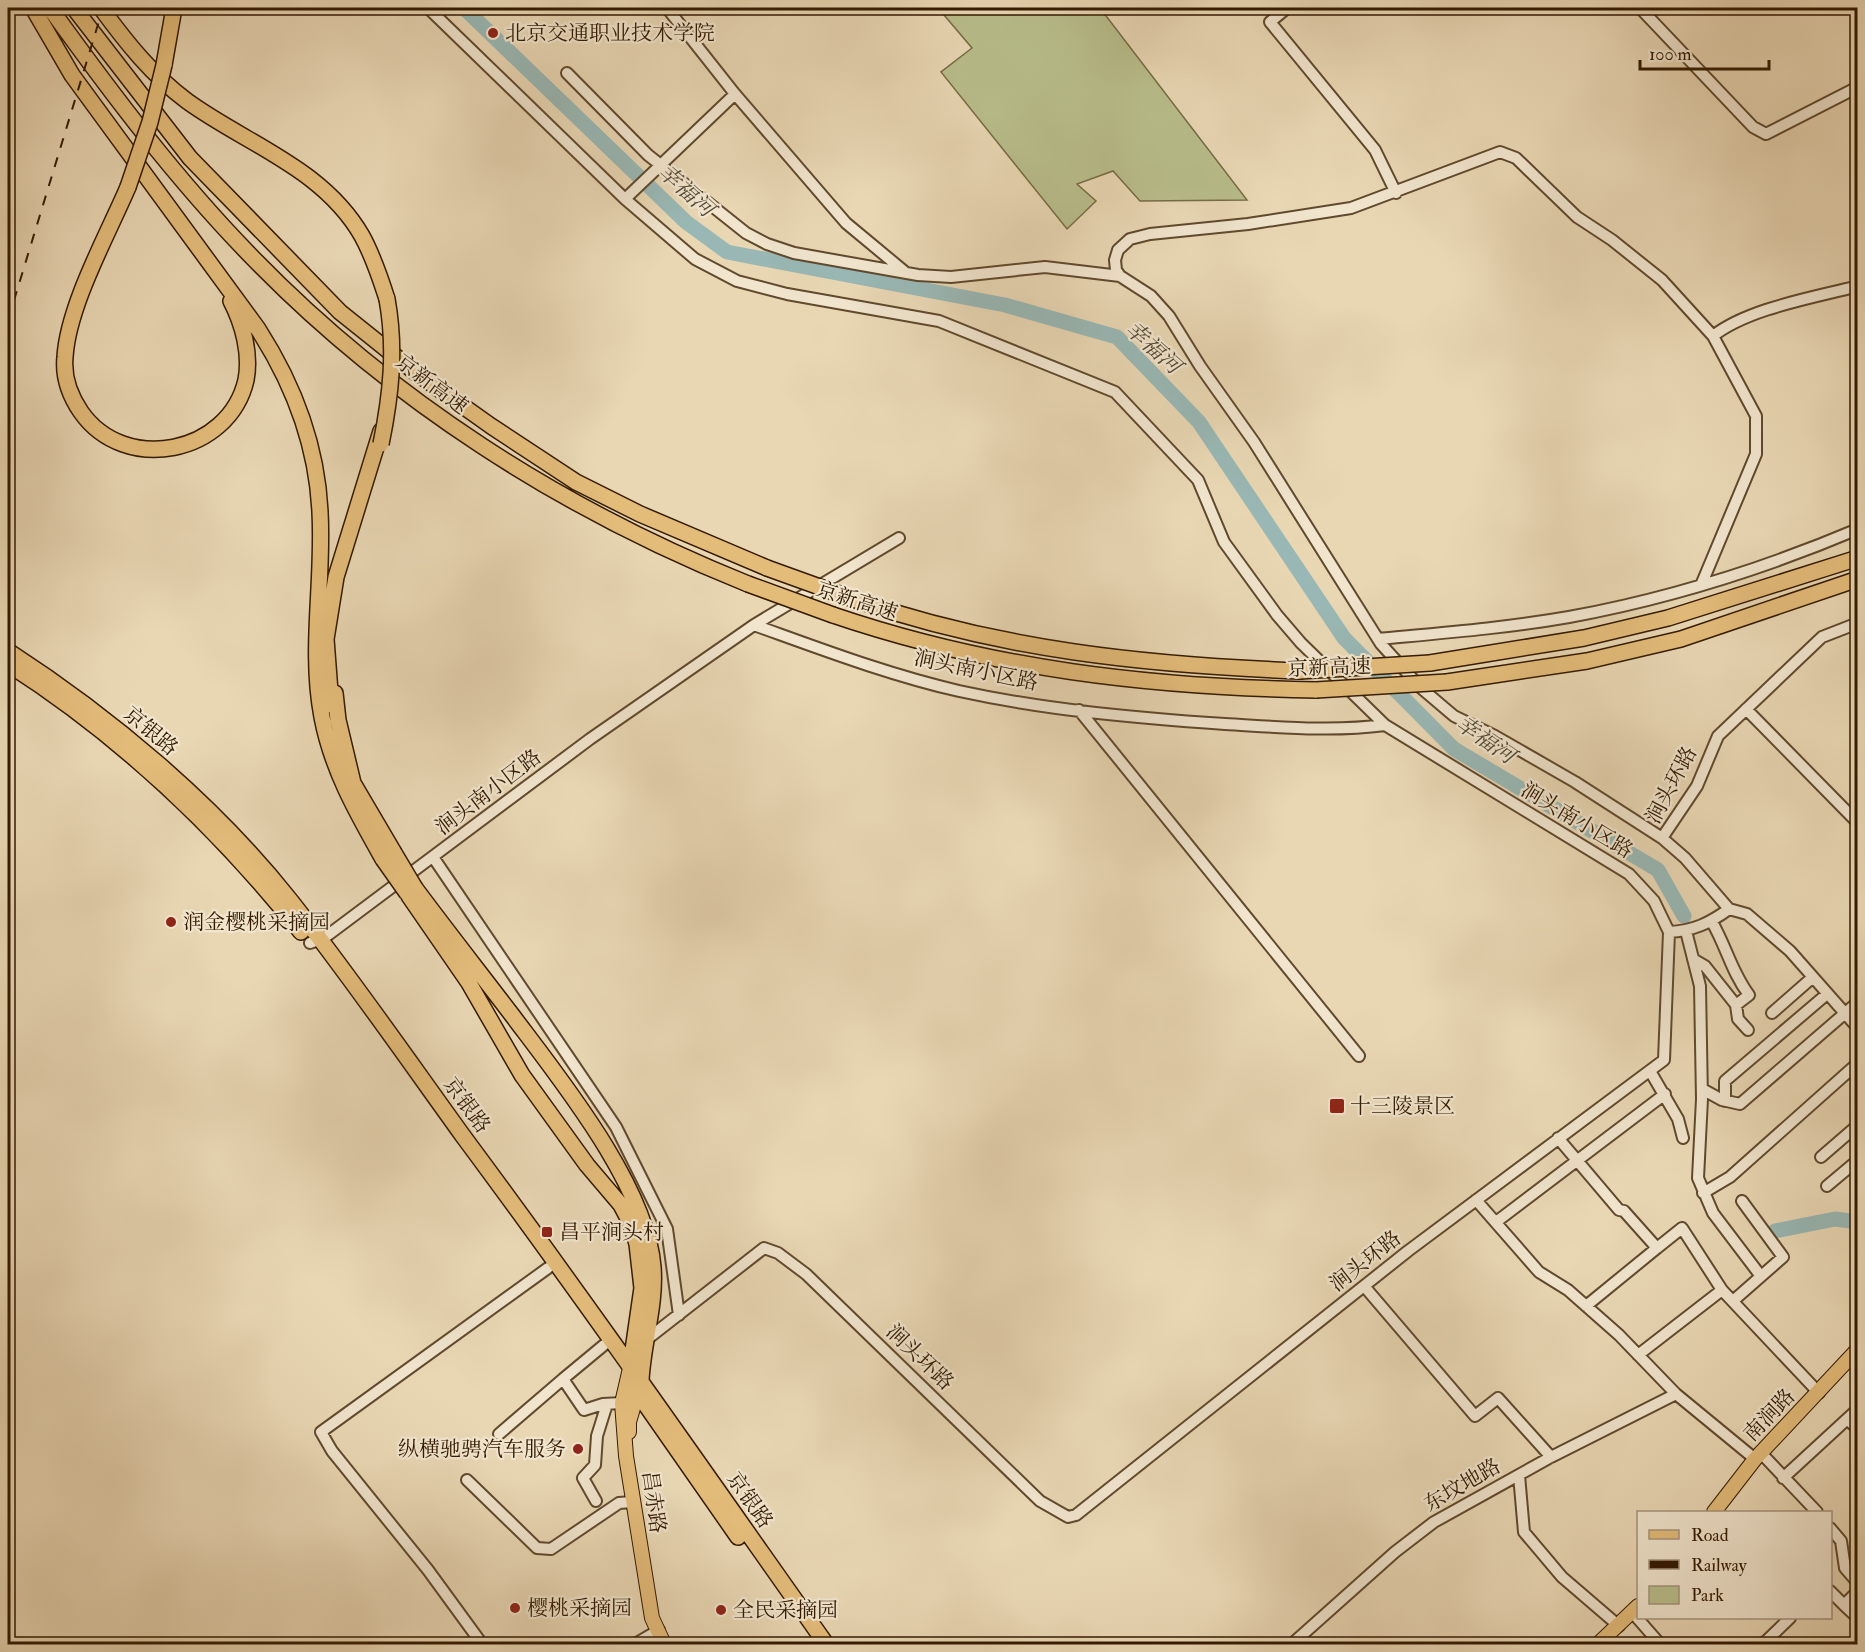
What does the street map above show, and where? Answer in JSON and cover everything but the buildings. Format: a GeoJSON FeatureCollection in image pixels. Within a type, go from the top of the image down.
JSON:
{"type":"FeatureCollection","features":[{"type":"Feature","properties":{"kind":"highway"},"geometry":{"type":"LineString","coordinates":[[33,8],[72,75],[280,362],[296,396],[308,432],[321,513],[316,634],[317,685],[322,717],[341,783],[469,983],[522,1075],[587,1165],[621,1205],[631,1224],[638,1244],[642,1288],[634,1379]]}},
{"type":"Feature","properties":{"kind":"highway","name":"京新高速"},"geometry":{"type":"LineString","coordinates":[[50,8],[120,106],[250,256],[326,327],[399,387],[479,445],[567,498],[632,533],[748,584],[880,632],[970,654],[1048,669],[1166,684],[1316,690],[1448,682],[1587,661],[1682,639],[1857,579]]}},
{"type":"Feature","properties":{"kind":"highway","name":"京新高速"},"geometry":{"type":"LineString","coordinates":[[75,8],[190,158],[340,312],[415,372],[576,482],[650,518],[767,568],[853,599],[974,636],[1052,650],[1209,667],[1300,671],[1430,663],[1584,638],[1668,618],[1857,558]]}},
{"type":"Feature","properties":{"kind":"highway"},"geometry":{"type":"LineString","coordinates":[[100,8],[147,66],[171,88],[209,116],[287,162],[329,195],[361,234],[387,299],[393,338],[388,411],[381,444],[340,573],[334,601],[331,639],[338,720],[353,783],[389,855]]}},
{"type":"Feature","properties":{"kind":"highway"},"geometry":{"type":"LineString","coordinates":[[174,8],[164,65],[147,132],[128,187],[71,323],[64,359],[65,373],[76,404],[96,428],[121,444],[153,452],[167,451],[187,444],[214,428],[230,412],[240,396],[247,368],[243,332],[233,304],[207,259]]}},
{"type":"Feature","properties":{"kind":"highway"},"geometry":{"type":"LineString","coordinates":[[387,299],[392,374],[378,446],[336,577],[326,639],[333,725],[352,783],[389,855]]}},
{"type":"Feature","properties":{"kind":"highway","name":"京银路"},"geometry":{"type":"LineString","coordinates":[[8,651],[90,708],[162,768],[248,853],[289,898],[315,941],[548,1268],[604,1345],[634,1379],[679,1456],[816,1644]]}},
{"type":"Feature","properties":{"kind":"highway","name":"京银路"},"geometry":{"type":"LineString","coordinates":[[8,664],[92,724],[172,792],[315,941],[825,1644]]}},
{"type":"Feature","properties":{"kind":"highway"},"geometry":{"type":"LineString","coordinates":[[411,891],[559,1077],[608,1149],[640,1216],[650,1246],[653,1283],[646,1340],[634,1379]]}},
{"type":"Feature","properties":{"kind":"main road","name":"南涧路"},"geometry":{"type":"LineString","coordinates":[[1715,1511],[1758,1456],[1857,1351]]}},
{"type":"Feature","properties":{"kind":"main road","name":"昌赤路"},"geometry":{"type":"LineString","coordinates":[[634,1379],[622,1403],[632,1502],[652,1618],[659,1630]]}},
{"type":"Feature","properties":{"kind":"main road","name":"昌赤路"},"geometry":{"type":"LineString","coordinates":[[634,1379],[629,1436],[645,1555],[659,1630],[664,1644]]}},
{"type":"Feature","properties":{"kind":"main road"},"geometry":{"type":"LineString","coordinates":[[1598,1644],[1635,1609]]}},
{"type":"Feature","properties":{"kind":"street"},"geometry":{"type":"LineString","coordinates":[[428,8],[625,199],[695,259],[737,281],[787,294],[939,321],[1115,392],[1198,480],[1224,542],[1277,615],[1301,643],[1385,725]]}},
{"type":"Feature","properties":{"kind":"street"},"geometry":{"type":"LineString","coordinates":[[667,8],[735,94],[846,223],[908,273]]}},
{"type":"Feature","properties":{"kind":"street"},"geometry":{"type":"LineString","coordinates":[[1287,8],[1270,22],[1375,150],[1396,193]]}},
{"type":"Feature","properties":{"kind":"street"},"geometry":{"type":"LineString","coordinates":[[1640,8],[1753,127],[1766,134],[1857,87]]}},
{"type":"Feature","properties":{"kind":"street"},"geometry":{"type":"LineString","coordinates":[[567,73],[657,170],[747,233],[767,244],[794,253],[908,273],[951,277],[1045,267],[1120,276]]}},
{"type":"Feature","properties":{"kind":"street"},"geometry":{"type":"LineString","coordinates":[[625,199],[735,94]]}},
{"type":"Feature","properties":{"kind":"street"},"geometry":{"type":"LineString","coordinates":[[1662,838],[1565,776],[1495,736],[1454,716],[1421,688],[1378,639],[1254,442],[1200,366],[1169,316],[1150,296],[1120,276],[1116,270],[1115,260],[1118,250],[1130,239],[1150,234],[1248,224],[1351,208],[1500,152],[1510,154],[1577,217],[1612,240],[1662,280],[1713,336],[1756,416],[1756,454],[1702,583]]}},
{"type":"Feature","properties":{"kind":"street"},"geometry":{"type":"LineString","coordinates":[[1713,336],[1724,328],[1761,313],[1857,286]]}},
{"type":"Feature","properties":{"kind":"street"},"geometry":{"type":"LineString","coordinates":[[1378,639],[1568,617],[1639,602],[1803,552],[1857,529]]}},
{"type":"Feature","properties":{"kind":"street"},"geometry":{"type":"LineString","coordinates":[[754,625],[899,538]]}},
{"type":"Feature","properties":{"kind":"street","name":"涧头环路"},"geometry":{"type":"LineString","coordinates":[[1729,909],[1685,858],[1662,838],[1697,786],[1718,736],[1822,637],[1857,623]]}},
{"type":"Feature","properties":{"kind":"street","name":"涧头南小区路"},"geometry":{"type":"LineString","coordinates":[[315,941],[433,857],[590,739],[754,625],[845,658],[958,690],[1079,710],[1140,718],[1286,727],[1353,729],[1385,725],[1629,874],[1654,901],[1669,932]]}},
{"type":"Feature","properties":{"kind":"street"},"geometry":{"type":"LineString","coordinates":[[1746,709],[1857,823]]}},
{"type":"Feature","properties":{"kind":"street"},"geometry":{"type":"LineString","coordinates":[[1079,710],[1359,1056]]}},
{"type":"Feature","properties":{"kind":"street"},"geometry":{"type":"LineString","coordinates":[[433,857],[616,1127],[667,1228],[679,1315]]}},
{"type":"Feature","properties":{"kind":"street"},"geometry":{"type":"LineString","coordinates":[[1669,932],[1686,931],[1712,922],[1729,909],[1747,914],[1790,951],[1857,1028]]}},
{"type":"Feature","properties":{"kind":"street"},"geometry":{"type":"LineString","coordinates":[[1712,922],[1722,940],[1736,978],[1749,995],[1736,1005]]}},
{"type":"Feature","properties":{"kind":"street"},"geometry":{"type":"LineString","coordinates":[[1686,931],[1700,986],[1702,1089],[1698,1178],[1713,1213],[1760,1275]]}},
{"type":"Feature","properties":{"kind":"street","name":"涧头环路"},"geometry":{"type":"LineString","coordinates":[[646,1340],[764,1248],[778,1253],[806,1274],[1040,1501],[1068,1517],[1076,1515],[1476,1200],[1664,1060],[1669,932]]}},
{"type":"Feature","properties":{"kind":"street"},"geometry":{"type":"LineString","coordinates":[[1693,959],[1706,966],[1736,1005],[1738,1019],[1748,1030]]}},
{"type":"Feature","properties":{"kind":"street"},"geometry":{"type":"LineString","coordinates":[[1772,1012],[1813,977]]}},
{"type":"Feature","properties":{"kind":"street"},"geometry":{"type":"LineString","coordinates":[[1725,1101],[1725,1082],[1827,994]]}},
{"type":"Feature","properties":{"kind":"street"},"geometry":{"type":"LineString","coordinates":[[1702,1089],[1725,1101],[1740,1104],[1857,1002]]}},
{"type":"Feature","properties":{"kind":"street"},"geometry":{"type":"LineString","coordinates":[[1703,1192],[1730,1177],[1857,1063]]}},
{"type":"Feature","properties":{"kind":"street"},"geometry":{"type":"LineString","coordinates":[[1650,1071],[1678,1119],[1683,1138]]}},
{"type":"Feature","properties":{"kind":"street"},"geometry":{"type":"LineString","coordinates":[[1496,1222],[1665,1094]]}},
{"type":"Feature","properties":{"kind":"street"},"geometry":{"type":"LineString","coordinates":[[1821,1157],[1857,1125]]}},
{"type":"Feature","properties":{"kind":"street"},"geometry":{"type":"LineString","coordinates":[[1558,1138],[1619,1210],[1624,1211],[1658,1248]]}},
{"type":"Feature","properties":{"kind":"street"},"geometry":{"type":"LineString","coordinates":[[1827,1186],[1857,1160]]}},
{"type":"Feature","properties":{"kind":"street"},"geometry":{"type":"LineString","coordinates":[[1476,1200],[1539,1272],[1568,1290],[1676,1394],[1758,1456],[1816,1511]]}},
{"type":"Feature","properties":{"kind":"street"},"geometry":{"type":"LineString","coordinates":[[1734,1300],[1783,1257],[1742,1201]]}},
{"type":"Feature","properties":{"kind":"street"},"geometry":{"type":"LineString","coordinates":[[1586,1306],[1682,1228],[1722,1290],[1734,1300],[1819,1393]]}},
{"type":"Feature","properties":{"kind":"street"},"geometry":{"type":"LineString","coordinates":[[482,1644],[428,1570],[332,1450],[321,1432],[548,1268]]}},
{"type":"Feature","properties":{"kind":"street"},"geometry":{"type":"LineString","coordinates":[[1365,1286],[1475,1416],[1498,1398],[1551,1457]]}},
{"type":"Feature","properties":{"kind":"street"},"geometry":{"type":"LineString","coordinates":[[1638,1355],[1722,1290]]}},
{"type":"Feature","properties":{"kind":"street"},"geometry":{"type":"LineString","coordinates":[[499,1434],[604,1345]]}},
{"type":"Feature","properties":{"kind":"street"},"geometry":{"type":"LineString","coordinates":[[563,1379],[584,1410],[606,1404],[622,1403]]}},
{"type":"Feature","properties":{"kind":"street","name":"东坟地路"},"geometry":{"type":"LineString","coordinates":[[1292,1644],[1395,1552],[1434,1522],[1551,1457],[1676,1394]]}},
{"type":"Feature","properties":{"kind":"street"},"geometry":{"type":"LineString","coordinates":[[596,1501],[584,1478],[595,1465],[597,1436],[606,1404]]}},
{"type":"Feature","properties":{"kind":"street"},"geometry":{"type":"LineString","coordinates":[[1783,1478],[1857,1409]]}},
{"type":"Feature","properties":{"kind":"street"},"geometry":{"type":"LineString","coordinates":[[1847,1419],[1857,1429]]}},
{"type":"Feature","properties":{"kind":"street"},"geometry":{"type":"LineString","coordinates":[[1519,1475],[1524,1533],[1562,1577],[1619,1626]]}},
{"type":"Feature","properties":{"kind":"street"},"geometry":{"type":"LineString","coordinates":[[467,1480],[537,1548],[551,1549],[619,1503],[632,1502]]}},
{"type":"Feature","properties":{"kind":"street"},"geometry":{"type":"LineString","coordinates":[[1832,1531],[1840,1541],[1845,1568],[1857,1582]]}},
{"type":"Feature","properties":{"kind":"street"},"geometry":{"type":"LineString","coordinates":[[1844,1605],[1857,1591]]}},
{"type":"Feature","properties":{"kind":"street"},"geometry":{"type":"LineString","coordinates":[[1832,1593],[1857,1618]]}},
{"type":"Feature","properties":{"kind":"street"},"geometry":{"type":"LineString","coordinates":[[1642,1619],[1660,1644]]}},
{"type":"Feature","properties":{"kind":"street"},"geometry":{"type":"LineString","coordinates":[[1763,1644],[1788,1619]]}},
{"type":"Feature","properties":{"kind":"street"},"geometry":{"type":"LineString","coordinates":[[634,1644],[659,1630]]}},
{"type":"Feature","properties":{"kind":"green space"},"geometry":{"type":"Polygon","coordinates":[[[938,8],[1100,8],[1247,200],[1140,201],[1113,171],[1077,184],[1096,201],[1067,229],[941,72],[972,48],[938,8]]]}},
{"type":"Feature","properties":{"kind":"waterway","name":"幸福河"},"geometry":{"type":"LineString","coordinates":[[464,8],[686,222],[727,252],[1005,305],[1117,337],[1199,422],[1344,638],[1454,749],[1658,870],[1684,916]]}},
{"type":"Feature","properties":{"kind":"waterway","name":"幸福河"},"geometry":{"type":"LineString","coordinates":[[1775,1231],[1835,1219],[1858,1222]]}},
{"type":"Feature","properties":{"kind":"railway"},"geometry":{"type":"LineString","coordinates":[[8,320],[103,8]]}},
{"type":"Feature","properties":{"kind":"place","name":"北京交通职业技术学院"},"geometry":{"type":"Point","coordinates":[493,33]}},
{"type":"Feature","properties":{"kind":"place","name":"润金樱桃采摘园"},"geometry":{"type":"Point","coordinates":[171,922]}},
{"type":"Feature","properties":{"kind":"place","name":"十三陵景区"},"geometry":{"type":"Point","coordinates":[1337,1106]}},
{"type":"Feature","properties":{"kind":"place","name":"昌平涧头村"},"geometry":{"type":"Point","coordinates":[547,1232]}},
{"type":"Feature","properties":{"kind":"place","name":"纵横驰骋汽车服务"},"geometry":{"type":"Point","coordinates":[578,1449]}},
{"type":"Feature","properties":{"kind":"place","name":"樱桃采摘园"},"geometry":{"type":"Point","coordinates":[515,1608]}},
{"type":"Feature","properties":{"kind":"place","name":"全民采摘园"},"geometry":{"type":"Point","coordinates":[721,1610]}}]}
